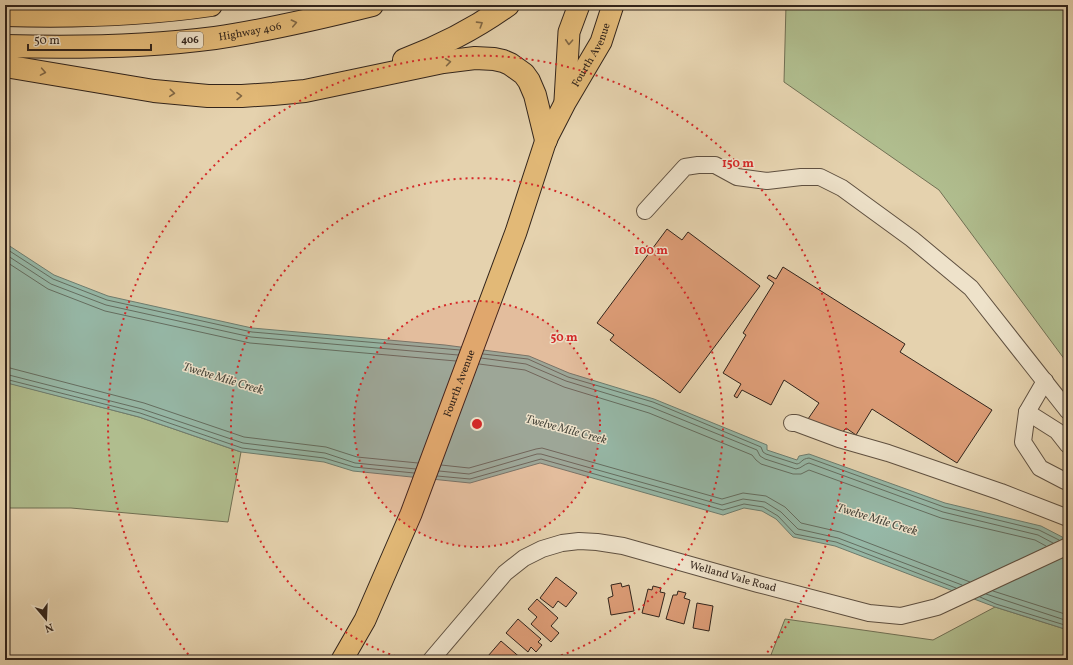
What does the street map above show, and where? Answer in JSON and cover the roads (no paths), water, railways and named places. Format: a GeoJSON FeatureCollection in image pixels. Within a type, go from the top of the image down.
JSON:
{"type":"FeatureCollection","features":[{"type":"Feature","properties":{"kind":"highway"},"geometry":{"type":"LineString","coordinates":[[5,14],[43,16],[144,13],[212,5]]}},
{"type":"Feature","properties":{"kind":"highway","name":"Highway 406"},"geometry":{"type":"LineString","coordinates":[[5,46],[108,46],[214,38],[288,25],[372,5]]}},
{"type":"Feature","properties":{"kind":"highway"},"geometry":{"type":"LineString","coordinates":[[341,83],[422,53],[450,40],[473,28],[508,5]]}},
{"type":"Feature","properties":{"kind":"highway"},"geometry":{"type":"LineString","coordinates":[[5,66],[154,91],[208,96],[242,96],[305,91],[443,62],[475,58],[494,59],[510,64],[524,74],[533,88],[546,140]]}},
{"type":"Feature","properties":{"kind":"main road","name":"Fourth Avenue"},"geometry":{"type":"LineString","coordinates":[[565,103],[569,32],[579,5]]}},
{"type":"Feature","properties":{"kind":"main road","name":"Fourth Avenue"},"geometry":{"type":"LineString","coordinates":[[342,660],[365,620],[411,514],[516,232],[546,140],[565,103],[601,42],[613,5]]}},
{"type":"Feature","properties":{"kind":"street"},"geometry":{"type":"LineString","coordinates":[[645,211],[685,167],[714,165],[737,178],[767,181],[801,177],[820,177],[842,188],[912,239],[971,288],[1068,411]]}},
{"type":"Feature","properties":{"kind":"street"},"geometry":{"type":"LineString","coordinates":[[1044,381],[1027,412],[1023,442],[1040,468],[1068,481]]}},
{"type":"Feature","properties":{"kind":"street"},"geometry":{"type":"LineString","coordinates":[[1027,412],[1058,431],[1068,445]]}},
{"type":"Feature","properties":{"kind":"street"},"geometry":{"type":"LineString","coordinates":[[792,423],[796,423],[839,439],[911,460],[1068,518]]}},
{"type":"Feature","properties":{"kind":"street","name":"Welland Vale Road"},"geometry":{"type":"LineString","coordinates":[[431,660],[505,574],[524,558],[542,549],[562,543],[578,541],[623,546],[869,613],[901,616],[937,607],[1068,546]]}},
{"type":"Feature","properties":{"kind":"water","name":"Twelve Mile Creek"},"geometry":{"type":"Polygon","coordinates":[[[5,243],[54,275],[108,296],[252,328],[445,345],[529,356],[569,373],[654,399],[767,445],[767,450],[797,460],[799,456],[809,454],[945,503],[1041,526],[1068,540],[1068,630],[995,607],[835,546],[793,537],[776,519],[762,511],[744,508],[723,515],[540,463],[470,483],[353,471],[324,462],[241,452],[139,417],[7,383],[5,382],[5,243]]]}}]}
